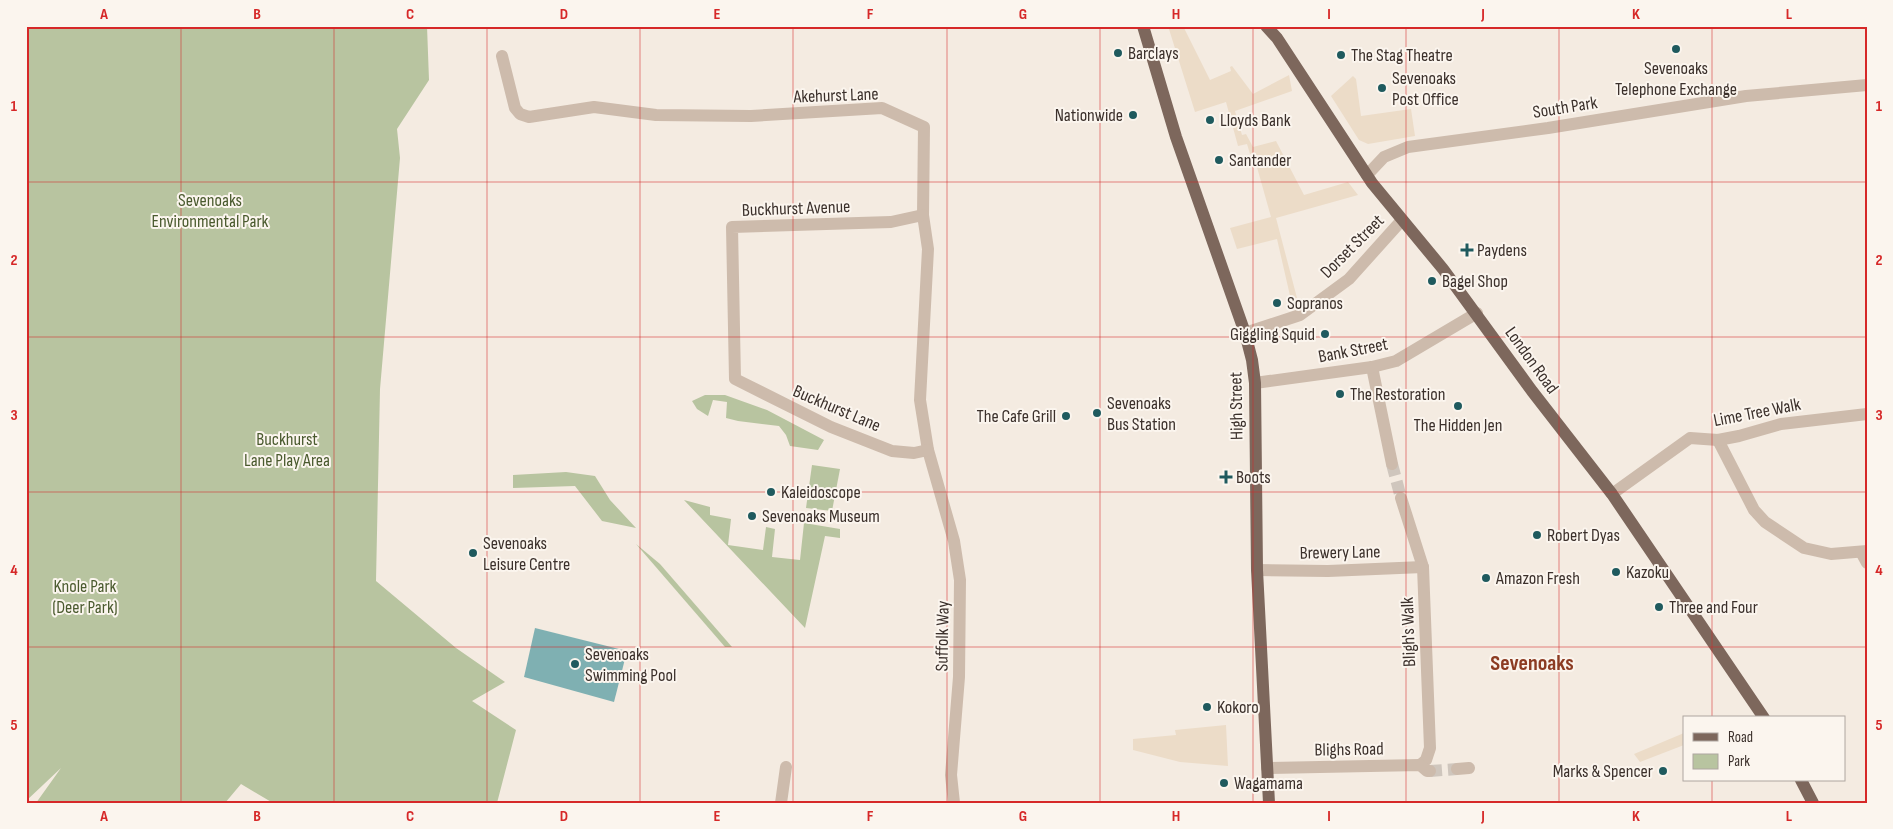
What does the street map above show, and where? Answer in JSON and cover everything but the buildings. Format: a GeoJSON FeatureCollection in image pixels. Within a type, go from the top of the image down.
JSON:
{"type":"FeatureCollection","features":[{"type":"Feature","properties":{"kind":"main road","name":"High Street"},"geometry":{"type":"LineString","coordinates":[[1143,26],[1178,144],[1245,333],[1252,360],[1255,383],[1256,570],[1269,803]]}},
{"type":"Feature","properties":{"kind":"main road","name":"London Road"},"geometry":{"type":"LineString","coordinates":[[1266,26],[1277,38],[1367,175],[1477,313],[1532,391],[1612,494],[1763,716]]}},
{"type":"Feature","properties":{"kind":"main road"},"geometry":{"type":"LineString","coordinates":[[1802,782],[1813,803]]}},
{"type":"Feature","properties":{"kind":"street","name":"Akehurst Lane"},"geometry":{"type":"LineString","coordinates":[[502,56],[515,108],[520,114],[529,117],[594,107],[656,115],[741,116],[882,108],[924,126],[923,215],[928,250],[920,400],[928,450],[935,473]]}},
{"type":"Feature","properties":{"kind":"street","name":"South Park"},"geometry":{"type":"LineString","coordinates":[[1367,175],[1384,157],[1408,147],[1548,128],[1746,96],[1867,85]]}},
{"type":"Feature","properties":{"kind":"street","name":"Buckhurst Avenue"},"geometry":{"type":"LineString","coordinates":[[735,379],[732,227],[891,222],[923,215]]}},
{"type":"Feature","properties":{"kind":"street","name":"Dorset Street"},"geometry":{"type":"LineString","coordinates":[[1245,333],[1300,315],[1349,279],[1402,220]]}},
{"type":"Feature","properties":{"kind":"street","name":"Bank Street"},"geometry":{"type":"LineString","coordinates":[[1255,383],[1372,367],[1396,361],[1477,313]]}},
{"type":"Feature","properties":{"kind":"street"},"geometry":{"type":"LineString","coordinates":[[1372,367],[1392,464]]}},
{"type":"Feature","properties":{"kind":"street","name":"Buckhurst Lane"},"geometry":{"type":"LineString","coordinates":[[735,379],[831,427],[892,450],[914,453],[928,450]]}},
{"type":"Feature","properties":{"kind":"street","name":"Lime Tree Walk"},"geometry":{"type":"LineString","coordinates":[[1612,494],[1690,438],[1718,440],[1780,424],[1867,414]]}},
{"type":"Feature","properties":{"kind":"street"},"geometry":{"type":"LineString","coordinates":[[1718,440],[1754,510],[1765,522],[1804,548],[1831,554],[1865,555]]}},
{"type":"Feature","properties":{"kind":"street","name":"Suffolk Way"},"geometry":{"type":"LineString","coordinates":[[935,473],[954,542],[960,580],[959,678],[951,775],[954,803]]}},
{"type":"Feature","properties":{"kind":"street","name":"Bligh's Walk"},"geometry":{"type":"LineString","coordinates":[[1401,498],[1423,567],[1430,748],[1425,768]]}},
{"type":"Feature","properties":{"kind":"street","name":"Brewery Lane"},"geometry":{"type":"LineString","coordinates":[[1256,570],[1328,571],[1423,567]]}},
{"type":"Feature","properties":{"kind":"street"},"geometry":{"type":"LineString","coordinates":[[781,803],[786,767]]}},
{"type":"Feature","properties":{"kind":"street","name":"Blighs Road"},"geometry":{"type":"LineString","coordinates":[[1267,768],[1425,768]]}},
{"type":"Feature","properties":{"kind":"green space"},"geometry":{"type":"Polygon","coordinates":[[[26,26],[427,26],[429,80],[397,129],[400,158],[380,389],[376,581],[456,648],[505,682],[472,701],[516,730],[497,803],[273,803],[241,784],[225,803],[36,803],[61,768],[26,801],[26,26]]]}},
{"type":"Feature","properties":{"kind":"green space"},"geometry":{"type":"Polygon","coordinates":[[[705,395],[725,395],[767,410],[824,440],[818,450],[790,446],[786,435],[779,426],[726,418],[727,402],[713,400],[708,416],[697,409],[692,401],[705,395]]]}},
{"type":"Feature","properties":{"kind":"green space"},"geometry":{"type":"Polygon","coordinates":[[[812,465],[840,469],[832,511],[806,508],[812,465]]]}},
{"type":"Feature","properties":{"kind":"green space"},"geometry":{"type":"Polygon","coordinates":[[[566,472],[595,476],[610,500],[636,528],[602,521],[575,486],[513,488],[513,475],[566,472]]]}},
{"type":"Feature","properties":{"kind":"green space"},"geometry":{"type":"Polygon","coordinates":[[[684,500],[710,507],[710,515],[731,519],[728,545],[763,550],[766,527],[775,529],[772,557],[800,560],[804,523],[840,529],[840,538],[825,536],[805,628],[684,500]]]}},
{"type":"Feature","properties":{"kind":"green space"},"geometry":{"type":"Polygon","coordinates":[[[636,544],[660,564],[732,647],[725,647],[636,544]]]}},
{"type":"Feature","properties":{"kind":"shaded area"},"geometry":{"type":"Polygon","coordinates":[[[1168,26],[1183,26],[1210,80],[1231,71],[1230,67],[1232,66],[1253,94],[1289,75],[1292,91],[1235,111],[1242,135],[1246,134],[1253,147],[1276,141],[1304,195],[1348,182],[1358,195],[1276,218],[1297,298],[1291,300],[1277,239],[1237,249],[1230,228],[1271,217],[1253,153],[1250,154],[1247,144],[1238,146],[1226,102],[1195,112],[1168,26]]]}},
{"type":"Feature","properties":{"kind":"shaded area"},"geometry":{"type":"Polygon","coordinates":[[[1353,76],[1356,79],[1361,116],[1411,109],[1415,136],[1368,144],[1359,140],[1331,96],[1353,76]]]}},
{"type":"Feature","properties":{"kind":"shaded area"},"geometry":{"type":"Polygon","coordinates":[[[1226,725],[1228,766],[1180,762],[1133,750],[1133,739],[1176,735],[1175,730],[1226,725]]]}},
{"type":"Feature","properties":{"kind":"shaded area"},"geometry":{"type":"Polygon","coordinates":[[[1683,733],[1683,745],[1640,762],[1634,754],[1683,733]]]}},
{"type":"Feature","properties":{"kind":"water","name":"Sevenoaks Swimming Pool"},"geometry":{"type":"Polygon","coordinates":[[[535,628],[627,651],[614,702],[524,677],[535,628]]]}},
{"type":"Feature","properties":{"kind":"tunnel"},"geometry":{"type":"LineString","coordinates":[[1392,464],[1401,498]]}},
{"type":"Feature","properties":{"kind":"tunnel"},"geometry":{"type":"LineString","coordinates":[[1430,771],[1457,769]]}},
{"type":"Feature","properties":{"kind":"place","name":"Sevenoaks Telephone Exchange"},"geometry":{"type":"Point","coordinates":[1676,49]}},
{"type":"Feature","properties":{"kind":"place","name":"Barclays"},"geometry":{"type":"Point","coordinates":[1118,53]}},
{"type":"Feature","properties":{"kind":"place","name":"The Stag Theatre"},"geometry":{"type":"Point","coordinates":[1341,55]}},
{"type":"Feature","properties":{"kind":"place","name":"Sevenoaks Post Office"},"geometry":{"type":"Point","coordinates":[1382,88]}},
{"type":"Feature","properties":{"kind":"place","name":"Nationwide"},"geometry":{"type":"Point","coordinates":[1133,115]}},
{"type":"Feature","properties":{"kind":"place","name":"Lloyds Bank"},"geometry":{"type":"Point","coordinates":[1210,120]}},
{"type":"Feature","properties":{"kind":"place","name":"Santander"},"geometry":{"type":"Point","coordinates":[1219,160]}},
{"type":"Feature","properties":{"kind":"place","name":"Paydens"},"geometry":{"type":"Point","coordinates":[1467,250]}},
{"type":"Feature","properties":{"kind":"place","name":"Bagel Shop"},"geometry":{"type":"Point","coordinates":[1432,281]}},
{"type":"Feature","properties":{"kind":"place","name":"Sopranos"},"geometry":{"type":"Point","coordinates":[1277,303]}},
{"type":"Feature","properties":{"kind":"place","name":"Giggling Squid"},"geometry":{"type":"Point","coordinates":[1325,334]}},
{"type":"Feature","properties":{"kind":"place","name":"The Restoration"},"geometry":{"type":"Point","coordinates":[1340,394]}},
{"type":"Feature","properties":{"kind":"place","name":"The Hidden Jen"},"geometry":{"type":"Point","coordinates":[1458,406]}},
{"type":"Feature","properties":{"kind":"place","name":"Sevenoaks Bus Station"},"geometry":{"type":"Point","coordinates":[1097,413]}},
{"type":"Feature","properties":{"kind":"place","name":"The Cafe Grill"},"geometry":{"type":"Point","coordinates":[1066,416]}},
{"type":"Feature","properties":{"kind":"place","name":"Boots"},"geometry":{"type":"Point","coordinates":[1226,477]}},
{"type":"Feature","properties":{"kind":"place","name":"Kaleidoscope"},"geometry":{"type":"Point","coordinates":[771,492]}},
{"type":"Feature","properties":{"kind":"place","name":"Sevenoaks Museum"},"geometry":{"type":"Point","coordinates":[752,516]}},
{"type":"Feature","properties":{"kind":"place","name":"Robert Dyas"},"geometry":{"type":"Point","coordinates":[1537,535]}},
{"type":"Feature","properties":{"kind":"place","name":"Sevenoaks Leisure Centre"},"geometry":{"type":"Point","coordinates":[473,553]}},
{"type":"Feature","properties":{"kind":"place","name":"Kazoku"},"geometry":{"type":"Point","coordinates":[1616,572]}},
{"type":"Feature","properties":{"kind":"place","name":"Amazon Fresh"},"geometry":{"type":"Point","coordinates":[1486,578]}},
{"type":"Feature","properties":{"kind":"place","name":"Three and Four"},"geometry":{"type":"Point","coordinates":[1659,607]}},
{"type":"Feature","properties":{"kind":"place","name":"Sevenoaks Swimming Pool"},"geometry":{"type":"Point","coordinates":[575,664]}},
{"type":"Feature","properties":{"kind":"place","name":"Kokoro"},"geometry":{"type":"Point","coordinates":[1207,707]}},
{"type":"Feature","properties":{"kind":"place","name":"Marks & Spencer"},"geometry":{"type":"Point","coordinates":[1663,771]}},
{"type":"Feature","properties":{"kind":"place","name":"Wagamama"},"geometry":{"type":"Point","coordinates":[1224,783]}},
{"type":"Feature","properties":{"kind":"district","name":"Sevenoaks"},"geometry":{"type":"Point","coordinates":[1532,662]}},
{"type":"Feature","properties":{"kind":"park label","name":"Sevenoaks Environmental Park"},"geometry":{"type":"Point","coordinates":[210,210]}},
{"type":"Feature","properties":{"kind":"park label","name":"Buckhurst Lane Play Area"},"geometry":{"type":"Point","coordinates":[287,449]}},
{"type":"Feature","properties":{"kind":"park label","name":"Knole Park (Deer Park)"},"geometry":{"type":"Point","coordinates":[85,596]}}]}
